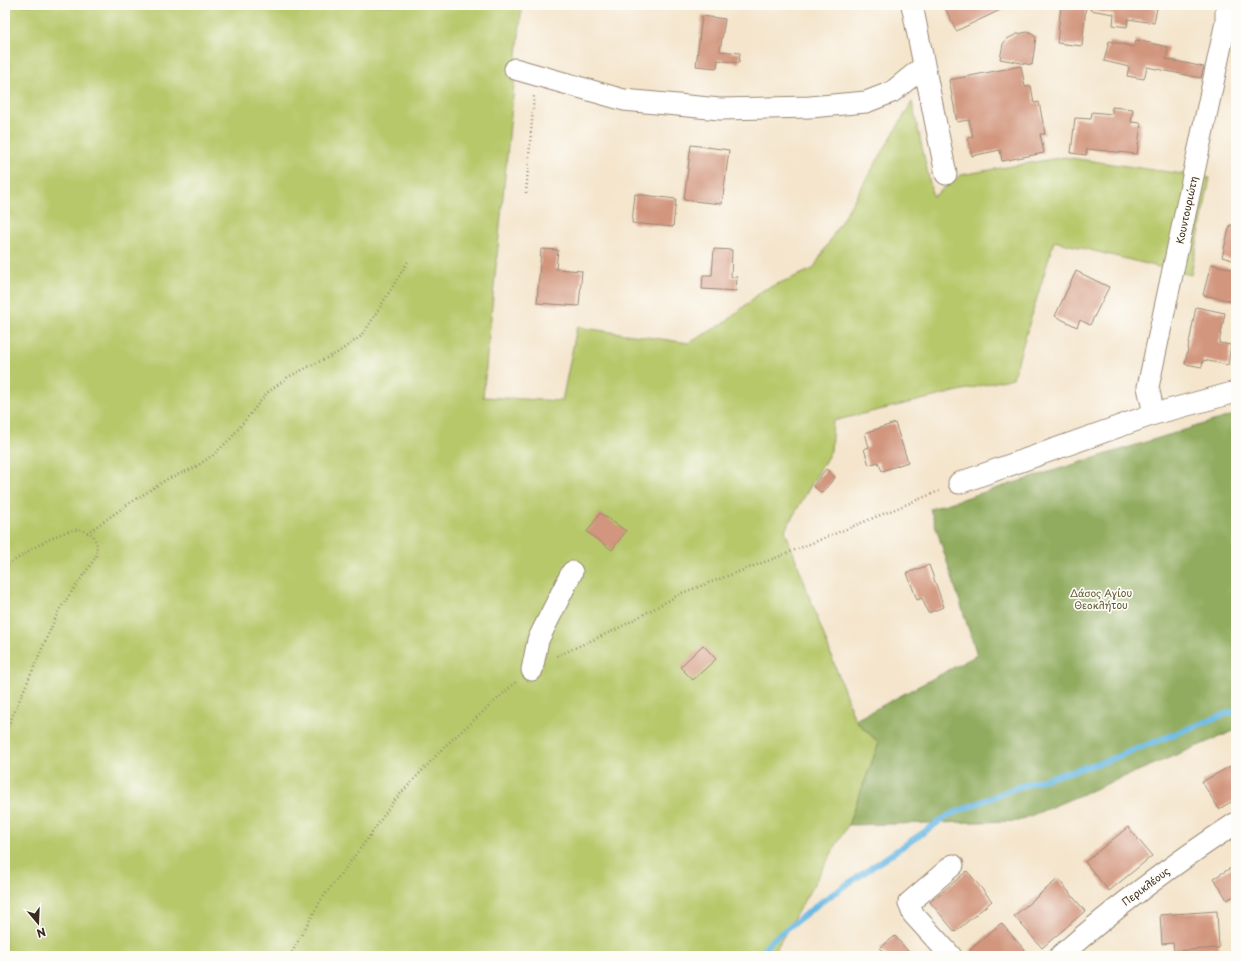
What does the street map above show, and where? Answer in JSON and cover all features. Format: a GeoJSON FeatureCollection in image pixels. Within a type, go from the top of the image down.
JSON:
{"type":"FeatureCollection","features":[{"type":"Feature","properties":{"kind":"street"},"geometry":{"type":"LineString","coordinates":[[912,5],[923,68],[946,174]]}},
{"type":"Feature","properties":{"kind":"street","name":"Κουντουριώτη"},"geometry":{"type":"LineString","coordinates":[[1154,414],[1148,387],[1226,22],[1226,5]]}},
{"type":"Feature","properties":{"kind":"street"},"geometry":{"type":"LineString","coordinates":[[516,69],[624,100],[720,110],[810,107],[866,102],[892,92],[923,68]]}},
{"type":"Feature","properties":{"kind":"street"},"geometry":{"type":"LineString","coordinates":[[960,483],[1154,414],[1236,392]]}},
{"type":"Feature","properties":{"kind":"street"},"geometry":{"type":"LineString","coordinates":[[532,670],[538,640],[572,572]]}},
{"type":"Feature","properties":{"kind":"street","name":"Περικλέους"},"geometry":{"type":"LineString","coordinates":[[1060,956],[1090,929],[1166,870],[1236,823]]}},
{"type":"Feature","properties":{"kind":"street"},"geometry":{"type":"LineString","coordinates":[[951,956],[913,914],[909,903],[952,865]]}},
{"type":"Feature","properties":{"kind":"path"},"geometry":{"type":"LineString","coordinates":[[526,193],[536,75]]}},
{"type":"Feature","properties":{"kind":"path"},"geometry":{"type":"LineString","coordinates":[[87,533],[126,505],[169,478],[194,468],[213,455],[230,438],[267,393],[288,377],[337,353],[360,337],[409,260]]}},
{"type":"Feature","properties":{"kind":"path"},"geometry":{"type":"LineString","coordinates":[[290,956],[321,900],[369,837],[393,802],[415,776],[444,746],[518,680],[532,670],[572,649],[617,629],[682,593],[778,557],[960,483]]}},
{"type":"Feature","properties":{"kind":"path"},"geometry":{"type":"LineString","coordinates":[[5,567],[29,550],[61,534],[80,530],[93,535],[97,545],[96,557],[59,610],[5,734]]}},
{"type":"Feature","properties":{"kind":"green space"},"geometry":{"type":"Polygon","coordinates":[[[5,5],[522,5],[483,397],[562,401],[577,327],[689,343],[726,322],[763,290],[813,269],[912,102],[933,197],[961,175],[1064,157],[1210,178],[1191,275],[1054,241],[1013,378],[833,421],[831,451],[785,530],[855,720],[879,743],[848,825],[772,956],[5,956],[5,5]]]}},
{"type":"Feature","properties":{"kind":"green space","name":"Δάσος Αγίου Θεοκλήτου"},"geometry":{"type":"Polygon","coordinates":[[[1236,414],[1236,730],[1018,821],[848,825],[879,743],[855,720],[977,655],[930,509],[1236,414]]]}},
{"type":"Feature","properties":{"kind":"building"},"geometry":{"type":"Polygon","coordinates":[[[949,5],[1011,5],[956,31],[946,9],[950,7],[949,5]]]}},
{"type":"Feature","properties":{"kind":"building"},"geometry":{"type":"Polygon","coordinates":[[[1061,5],[1086,6],[1082,46],[1057,43],[1061,5]]]}},
{"type":"Feature","properties":{"kind":"building"},"geometry":{"type":"Polygon","coordinates":[[[1091,5],[1149,5],[1148,7],[1157,8],[1154,23],[1128,19],[1127,27],[1113,25],[1114,14],[1090,10],[1091,5]]]}},
{"type":"Feature","properties":{"kind":"building"},"geometry":{"type":"Polygon","coordinates":[[[702,16],[725,19],[720,51],[740,53],[739,63],[718,60],[717,68],[696,66],[702,16]]]}},
{"type":"Feature","properties":{"kind":"building"},"geometry":{"type":"Polygon","coordinates":[[[1028,32],[1036,37],[1032,65],[1000,59],[1003,44],[1007,39],[1017,34],[1028,32]]]}},
{"type":"Feature","properties":{"kind":"building"},"geometry":{"type":"Polygon","coordinates":[[[1136,40],[1168,47],[1166,59],[1204,67],[1201,78],[1147,67],[1144,79],[1127,76],[1129,67],[1104,61],[1109,41],[1134,47],[1136,40]]]}},
{"type":"Feature","properties":{"kind":"building"},"geometry":{"type":"Polygon","coordinates":[[[1021,66],[1025,87],[1031,86],[1034,103],[1039,102],[1045,134],[1040,134],[1044,153],[1002,161],[1000,150],[972,156],[968,138],[973,137],[969,120],[957,122],[949,80],[1021,66]]]}},
{"type":"Feature","properties":{"kind":"building"},"geometry":{"type":"Polygon","coordinates":[[[1112,107],[1133,109],[1131,122],[1141,123],[1137,154],[1087,149],[1086,155],[1071,153],[1075,118],[1091,119],[1092,112],[1112,114],[1112,107]]]}},
{"type":"Feature","properties":{"kind":"building"},"geometry":{"type":"Polygon","coordinates":[[[691,145],[729,150],[722,204],[684,200],[691,145]]]}},
{"type":"Feature","properties":{"kind":"building"},"geometry":{"type":"Polygon","coordinates":[[[635,194],[676,199],[673,227],[632,223],[635,194]]]}},
{"type":"Feature","properties":{"kind":"building"},"geometry":{"type":"Polygon","coordinates":[[[1230,225],[1236,226],[1236,261],[1222,257],[1230,225]]]}},
{"type":"Feature","properties":{"kind":"building"},"geometry":{"type":"Polygon","coordinates":[[[541,249],[558,250],[556,269],[582,271],[579,306],[537,303],[541,249]]]}},
{"type":"Feature","properties":{"kind":"building"},"geometry":{"type":"Polygon","coordinates":[[[714,249],[732,250],[731,277],[737,277],[736,291],[702,289],[703,275],[712,275],[714,249]]]}},
{"type":"Feature","properties":{"kind":"building"},"geometry":{"type":"Polygon","coordinates":[[[1211,264],[1236,270],[1236,302],[1203,295],[1211,264]]]}},
{"type":"Feature","properties":{"kind":"building"},"geometry":{"type":"Polygon","coordinates":[[[1076,271],[1109,287],[1090,325],[1080,320],[1077,327],[1055,316],[1076,271]]]}},
{"type":"Feature","properties":{"kind":"building"},"geometry":{"type":"Polygon","coordinates":[[[1196,307],[1225,313],[1219,343],[1231,345],[1228,365],[1203,360],[1202,367],[1185,364],[1196,307]]]}},
{"type":"Feature","properties":{"kind":"building"},"geometry":{"type":"Polygon","coordinates":[[[895,423],[908,462],[882,471],[878,462],[869,465],[864,449],[869,447],[865,433],[895,423]]]}},
{"type":"Feature","properties":{"kind":"building"},"geometry":{"type":"Polygon","coordinates":[[[826,469],[835,477],[822,493],[813,486],[826,469]]]}},
{"type":"Feature","properties":{"kind":"building"},"geometry":{"type":"Polygon","coordinates":[[[600,513],[626,531],[612,550],[587,532],[600,513]]]}},
{"type":"Feature","properties":{"kind":"building"},"geometry":{"type":"Polygon","coordinates":[[[929,565],[944,607],[928,613],[922,598],[917,600],[907,573],[929,565]]]}},
{"type":"Feature","properties":{"kind":"building"},"geometry":{"type":"Polygon","coordinates":[[[703,645],[716,659],[693,680],[680,667],[703,645]]]}},
{"type":"Feature","properties":{"kind":"building"},"geometry":{"type":"Polygon","coordinates":[[[1236,763],[1236,799],[1219,809],[1202,782],[1236,763]]]}},
{"type":"Feature","properties":{"kind":"building"},"geometry":{"type":"Polygon","coordinates":[[[1128,827],[1152,856],[1109,891],[1085,862],[1128,827]]]}},
{"type":"Feature","properties":{"kind":"building"},"geometry":{"type":"Polygon","coordinates":[[[1236,865],[1236,895],[1227,900],[1214,878],[1236,865]]]}},
{"type":"Feature","properties":{"kind":"building"},"geometry":{"type":"Polygon","coordinates":[[[967,871],[992,901],[955,932],[930,902],[967,871]]]}},
{"type":"Feature","properties":{"kind":"building"},"geometry":{"type":"Polygon","coordinates":[[[1058,879],[1085,911],[1042,948],[1014,916],[1058,879]]]}},
{"type":"Feature","properties":{"kind":"building"},"geometry":{"type":"Polygon","coordinates":[[[1217,911],[1219,948],[1174,951],[1173,943],[1162,944],[1160,915],[1217,911]]]}},
{"type":"Feature","properties":{"kind":"building"},"geometry":{"type":"Polygon","coordinates":[[[1001,923],[1030,956],[975,956],[970,950],[1001,923]]]}},
{"type":"Feature","properties":{"kind":"building"},"geometry":{"type":"Polygon","coordinates":[[[895,936],[912,956],[887,956],[880,948],[895,936]]]}},
{"type":"Feature","properties":{"kind":"waterway"},"geometry":{"type":"LineString","coordinates":[[759,956],[771,941],[821,902],[949,815],[1018,787],[1106,761],[1236,710]]}}]}
